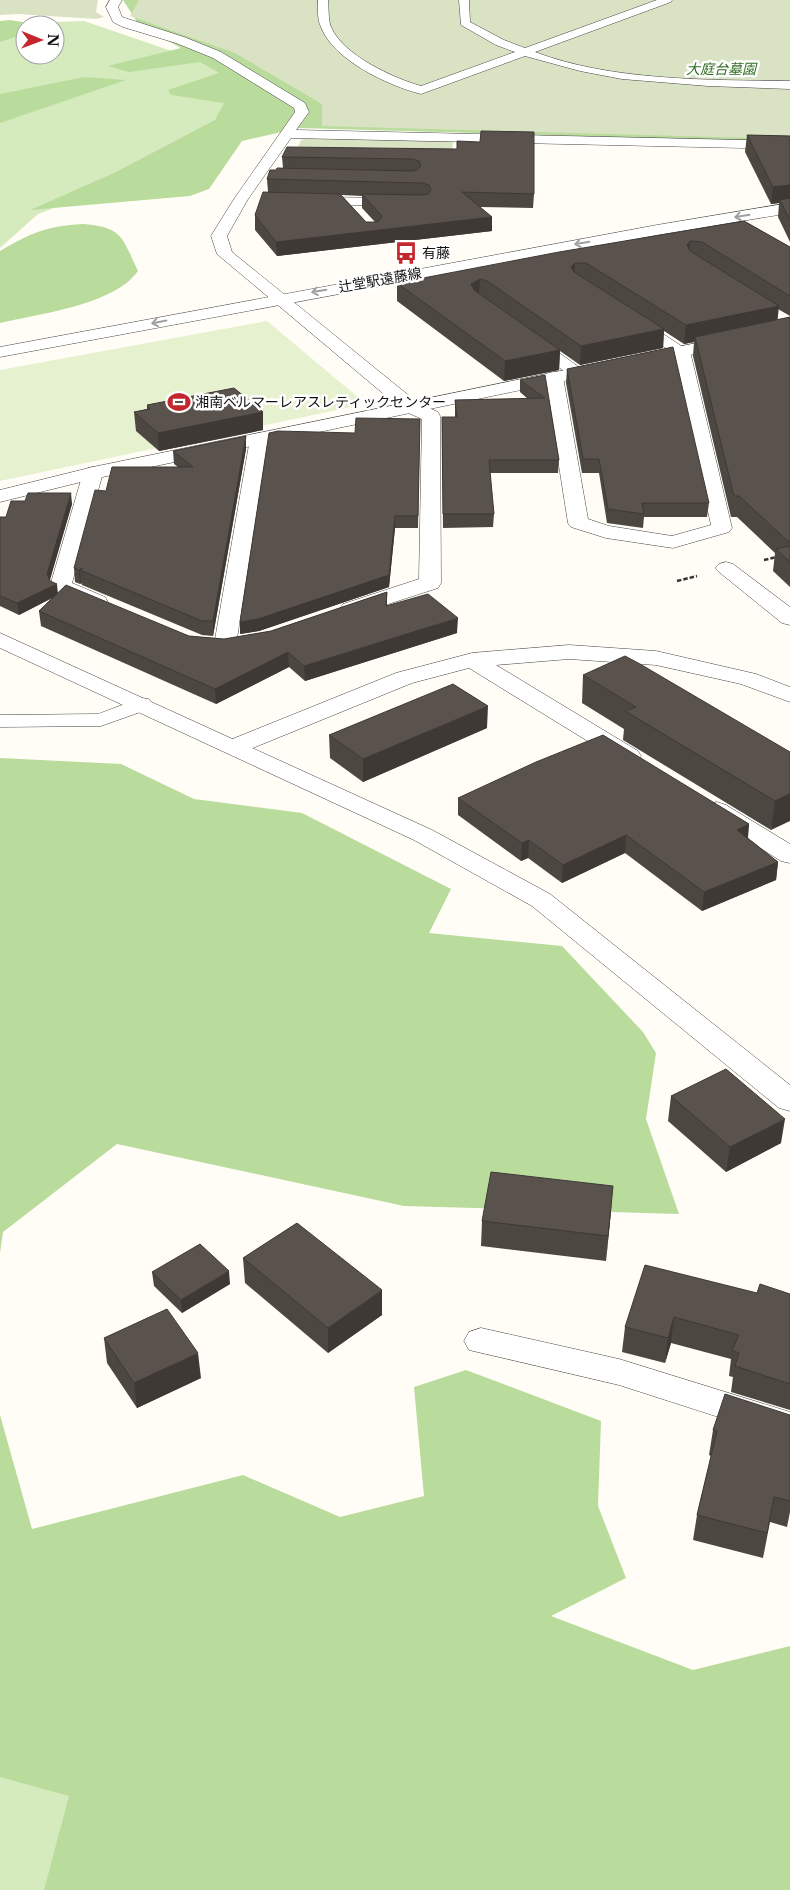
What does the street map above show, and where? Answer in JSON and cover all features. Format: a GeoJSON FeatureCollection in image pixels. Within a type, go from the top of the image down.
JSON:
{"type":"FeatureCollection","features":[{"type":"Feature","properties":{"kind":"street"},"geometry":{"type":"LineString","coordinates":[[116,0],[112,7],[117,19],[127,24],[180,40],[217,55],[300,106],[302,112],[241,199],[219,236],[225,254],[254,287],[279,299],[411,407],[430,416],[430,582],[328,617]]}},
{"type":"Feature","properties":{"kind":"street"},"geometry":{"type":"LineString","coordinates":[[286,134],[790,145]]}},
{"type":"Feature","properties":{"kind":"street"},"geometry":{"type":"LineString","coordinates":[[258,176],[277,176]]}},
{"type":"Feature","properties":{"kind":"street","name":"辻堂駅遠藤線"},"geometry":{"type":"LineString","coordinates":[[433,256],[790,194]]}},
{"type":"Feature","properties":{"kind":"street"},"geometry":{"type":"LineString","coordinates":[[241,199],[260,200]]}},
{"type":"Feature","properties":{"kind":"street"},"geometry":{"type":"LineString","coordinates":[[298,200],[412,202]]}},
{"type":"Feature","properties":{"kind":"street"},"geometry":{"type":"LineString","coordinates":[[345,201],[356,214]]}},
{"type":"Feature","properties":{"kind":"street","name":"辻堂駅遠藤線"},"geometry":{"type":"LineString","coordinates":[[0,352],[657,230],[790,208]]}},
{"type":"Feature","properties":{"kind":"street"},"geometry":{"type":"LineString","coordinates":[[254,287],[287,282]]}},
{"type":"Feature","properties":{"kind":"street"},"geometry":{"type":"LineString","coordinates":[[0,496],[93,473],[790,329]]}},
{"type":"Feature","properties":{"kind":"street"},"geometry":{"type":"LineString","coordinates":[[554,377],[578,523],[606,532],[673,542],[722,528],[681,351]]}},
{"type":"Feature","properties":{"kind":"street"},"geometry":{"type":"LineString","coordinates":[[225,643],[259,439]]}},
{"type":"Feature","properties":{"kind":"street"},"geometry":{"type":"LineString","coordinates":[[93,473],[61,586],[116,609]]}},
{"type":"Feature","properties":{"kind":"street"},"geometry":{"type":"LineString","coordinates":[[726,568],[785,609]]}},
{"type":"Feature","properties":{"kind":"street"},"geometry":{"type":"LineString","coordinates":[[0,640],[423,835],[541,900],[790,1101]]}},
{"type":"Feature","properties":{"kind":"street"},"geometry":{"type":"LineString","coordinates":[[234,747],[404,678],[472,660],[569,652],[656,658],[748,679],[790,695]]}},
{"type":"Feature","properties":{"kind":"street"},"geometry":{"type":"LineString","coordinates":[[472,660],[648,768]]}},
{"type":"Feature","properties":{"kind":"street"},"geometry":{"type":"LineString","coordinates":[[698,799],[790,855]]}},
{"type":"Feature","properties":{"kind":"street"},"geometry":{"type":"LineString","coordinates":[[481,1341],[620,1372],[790,1426]]}},
{"type":"Feature","properties":{"kind":"lane"},"geometry":{"type":"LineString","coordinates":[[323,0],[326,27],[335,41],[373,71],[409,87],[421,90],[667,0]]}},
{"type":"Feature","properties":{"kind":"lane"},"geometry":{"type":"LineString","coordinates":[[464,0],[465,23],[488,38],[560,63],[660,79],[716,84],[790,85]]}},
{"type":"Feature","properties":{"kind":"lane"},"geometry":{"type":"LineString","coordinates":[[618,311],[681,351]]}},
{"type":"Feature","properties":{"kind":"lane"},"geometry":{"type":"LineString","coordinates":[[774,315],[790,325]]}},
{"type":"Feature","properties":{"kind":"lane"},"geometry":{"type":"LineString","coordinates":[[520,333],[577,373]]}},
{"type":"Feature","properties":{"kind":"lane"},"geometry":{"type":"LineString","coordinates":[[0,721],[101,720],[141,704]]}},
{"type":"Feature","properties":{"kind":"green space"},"geometry":{"type":"Polygon","coordinates":[[[0,0],[98,0],[96,12],[104,17],[96,19],[65,17],[65,15],[0,15],[0,0]]]}},
{"type":"Feature","properties":{"kind":"green space"},"geometry":{"type":"Polygon","coordinates":[[[123,0],[174,0],[790,130],[790,142],[299,128],[242,141],[209,189],[190,196],[30,210],[114,173],[215,120],[224,103],[171,95],[168,90],[219,73],[200,62],[129,72],[108,66],[181,48],[139,25],[123,0]]]}},
{"type":"Feature","properties":{"kind":"green space","name":"大庭台墓園"},"geometry":{"type":"Polygon","coordinates":[[[139,0],[790,0],[790,139],[322,126],[322,104],[235,53],[130,16],[139,0]]]}},
{"type":"Feature","properties":{"kind":"green space"},"geometry":{"type":"Polygon","coordinates":[[[0,21],[15,21],[15,37],[0,42],[0,21]]]}},
{"type":"Feature","properties":{"kind":"green space"},"geometry":{"type":"Polygon","coordinates":[[[84,21],[201,61],[277,105],[138,176],[38,214],[0,248],[0,24],[15,23],[15,65],[65,65],[65,22],[84,21]]]}},
{"type":"Feature","properties":{"kind":"green space"},"geometry":{"type":"Polygon","coordinates":[[[84,77],[126,80],[0,123],[0,94],[84,77]]]}},
{"type":"Feature","properties":{"kind":"green space"},"geometry":{"type":"Polygon","coordinates":[[[307,138],[453,141],[451,161],[293,158],[301,140],[307,138]]]}},
{"type":"Feature","properties":{"kind":"green space"},"geometry":{"type":"Polygon","coordinates":[[[83,224],[106,228],[120,236],[138,271],[127,283],[94,300],[54,312],[0,323],[0,251],[21,239],[39,232],[83,224]]]}},
{"type":"Feature","properties":{"kind":"green space","name":"湘南ベルマーレアスレティックセンター"},"geometry":{"type":"Polygon","coordinates":[[[267,321],[359,398],[356,406],[0,481],[0,370],[267,321]]]}},
{"type":"Feature","properties":{"kind":"green space"},"geometry":{"type":"Polygon","coordinates":[[[0,758],[121,764],[194,799],[302,813],[451,889],[429,933],[562,946],[643,1032],[656,1053],[646,1119],[679,1214],[404,1206],[117,1144],[3,1232],[0,1253],[0,758]]]}},
{"type":"Feature","properties":{"kind":"green space"},"geometry":{"type":"Polygon","coordinates":[[[466,1370],[601,1421],[598,1506],[626,1578],[551,1616],[693,1670],[790,1646],[790,1890],[44,1890],[69,1796],[0,1777],[0,1415],[32,1529],[243,1475],[340,1517],[424,1496],[414,1387],[466,1370]]]}},
{"type":"Feature","properties":{"kind":"green space"},"geometry":{"type":"Polygon","coordinates":[[[0,1671],[137,1759],[82,1890],[0,1890],[0,1671]]]}},
{"type":"Feature","properties":{"kind":"building"},"geometry":{"type":"Polygon","coordinates":[[[481,131],[534,132],[534,194],[462,192],[492,217],[276,242],[255,215],[263,192],[340,194],[366,222],[378,222],[382,216],[362,194],[422,195],[428,194],[431,190],[429,185],[422,183],[267,179],[270,170],[276,170],[277,168],[412,171],[417,170],[421,166],[419,161],[412,159],[282,157],[287,147],[457,149],[457,141],[480,142],[481,131]]]}},
{"type":"Feature","properties":{"kind":"building"},"geometry":{"type":"Polygon","coordinates":[[[747,135],[790,136],[790,185],[773,187],[747,135]]]}},
{"type":"Feature","properties":{"kind":"building"},"geometry":{"type":"Polygon","coordinates":[[[790,198],[790,220],[780,200],[790,198]]]}},
{"type":"Feature","properties":{"kind":"building"},"geometry":{"type":"Polygon","coordinates":[[[744,221],[790,247],[790,296],[702,242],[690,241],[687,245],[690,251],[779,306],[686,325],[586,263],[575,263],[571,267],[574,272],[664,329],[581,346],[487,281],[480,279],[471,284],[474,290],[560,350],[505,361],[397,283],[559,252],[744,221]]]}},
{"type":"Feature","properties":{"kind":"building"},"geometry":{"type":"Polygon","coordinates":[[[790,317],[790,543],[739,496],[734,496],[695,337],[790,317]]]}},
{"type":"Feature","properties":{"kind":"building"},"geometry":{"type":"Polygon","coordinates":[[[673,347],[709,503],[642,503],[644,514],[608,509],[599,459],[583,459],[567,369],[673,347]]]}},
{"type":"Feature","properties":{"kind":"building"},"geometry":{"type":"Polygon","coordinates":[[[545,375],[559,460],[489,460],[494,514],[443,514],[442,417],[457,417],[455,400],[545,398],[520,380],[545,375]]]}},
{"type":"Feature","properties":{"kind":"building"},"geometry":{"type":"Polygon","coordinates":[[[234,388],[263,412],[158,433],[134,412],[150,409],[147,405],[234,388]]]}},
{"type":"Feature","properties":{"kind":"building"},"geometry":{"type":"Polygon","coordinates":[[[356,418],[420,419],[418,516],[395,516],[389,575],[258,619],[240,622],[269,433],[278,431],[355,433],[356,418]]]}},
{"type":"Feature","properties":{"kind":"building"},"geometry":{"type":"Polygon","coordinates":[[[246,436],[213,621],[202,621],[80,570],[83,568],[79,570],[74,568],[95,490],[106,491],[112,467],[193,467],[173,451],[246,436]]]}},
{"type":"Feature","properties":{"kind":"building"},"geometry":{"type":"Polygon","coordinates":[[[28,493],[71,493],[47,574],[50,581],[57,584],[17,603],[0,596],[0,517],[6,517],[11,501],[25,501],[28,493]]]}},
{"type":"Feature","properties":{"kind":"building"},"geometry":{"type":"Polygon","coordinates":[[[790,546],[790,562],[776,549],[790,546]]]}},
{"type":"Feature","properties":{"kind":"building"},"geometry":{"type":"Polygon","coordinates":[[[66,585],[189,636],[224,639],[271,631],[387,592],[386,606],[428,594],[458,618],[304,666],[288,652],[215,689],[39,611],[66,585]]]}},
{"type":"Feature","properties":{"kind":"building"},"geometry":{"type":"Polygon","coordinates":[[[625,656],[790,752],[790,793],[775,801],[625,711],[636,707],[583,675],[625,656]]]}},
{"type":"Feature","properties":{"kind":"building"},"geometry":{"type":"Polygon","coordinates":[[[453,684],[488,706],[363,759],[329,735],[453,684]]]}},
{"type":"Feature","properties":{"kind":"building"},"geometry":{"type":"Polygon","coordinates":[[[603,735],[749,824],[737,830],[778,862],[704,892],[626,835],[563,865],[529,840],[522,843],[458,798],[536,762],[603,735]]]}},
{"type":"Feature","properties":{"kind":"building"},"geometry":{"type":"Polygon","coordinates":[[[726,1069],[785,1119],[730,1147],[671,1096],[726,1069]]]}},
{"type":"Feature","properties":{"kind":"building"},"geometry":{"type":"Polygon","coordinates":[[[491,1172],[613,1186],[608,1236],[482,1221],[491,1172]]]}},
{"type":"Feature","properties":{"kind":"building"},"geometry":{"type":"Polygon","coordinates":[[[297,1223],[382,1290],[328,1328],[243,1258],[297,1223]]]}},
{"type":"Feature","properties":{"kind":"building"},"geometry":{"type":"Polygon","coordinates":[[[200,1244],[229,1271],[181,1300],[152,1272],[200,1244]]]}},
{"type":"Feature","properties":{"kind":"building"},"geometry":{"type":"Polygon","coordinates":[[[645,1265],[757,1293],[760,1284],[790,1294],[790,1384],[735,1366],[739,1353],[732,1350],[739,1335],[674,1317],[668,1338],[625,1327],[645,1265]]]}},
{"type":"Feature","properties":{"kind":"building"},"geometry":{"type":"Polygon","coordinates":[[[167,1309],[198,1353],[134,1383],[104,1338],[167,1309]]]}},
{"type":"Feature","properties":{"kind":"building"},"geometry":{"type":"Polygon","coordinates":[[[725,1394],[790,1415],[790,1501],[774,1497],[767,1533],[697,1515],[717,1431],[713,1430],[725,1394]]]}},
{"type":"Feature","properties":{"kind":"place","name":"有藤"},"geometry":{"type":"Point","coordinates":[406,253]}},
{"type":"Feature","properties":{"kind":"place","name":"湘南ベルマーレアスレティックセンター"},"geometry":{"type":"Point","coordinates":[179,402]}}]}
